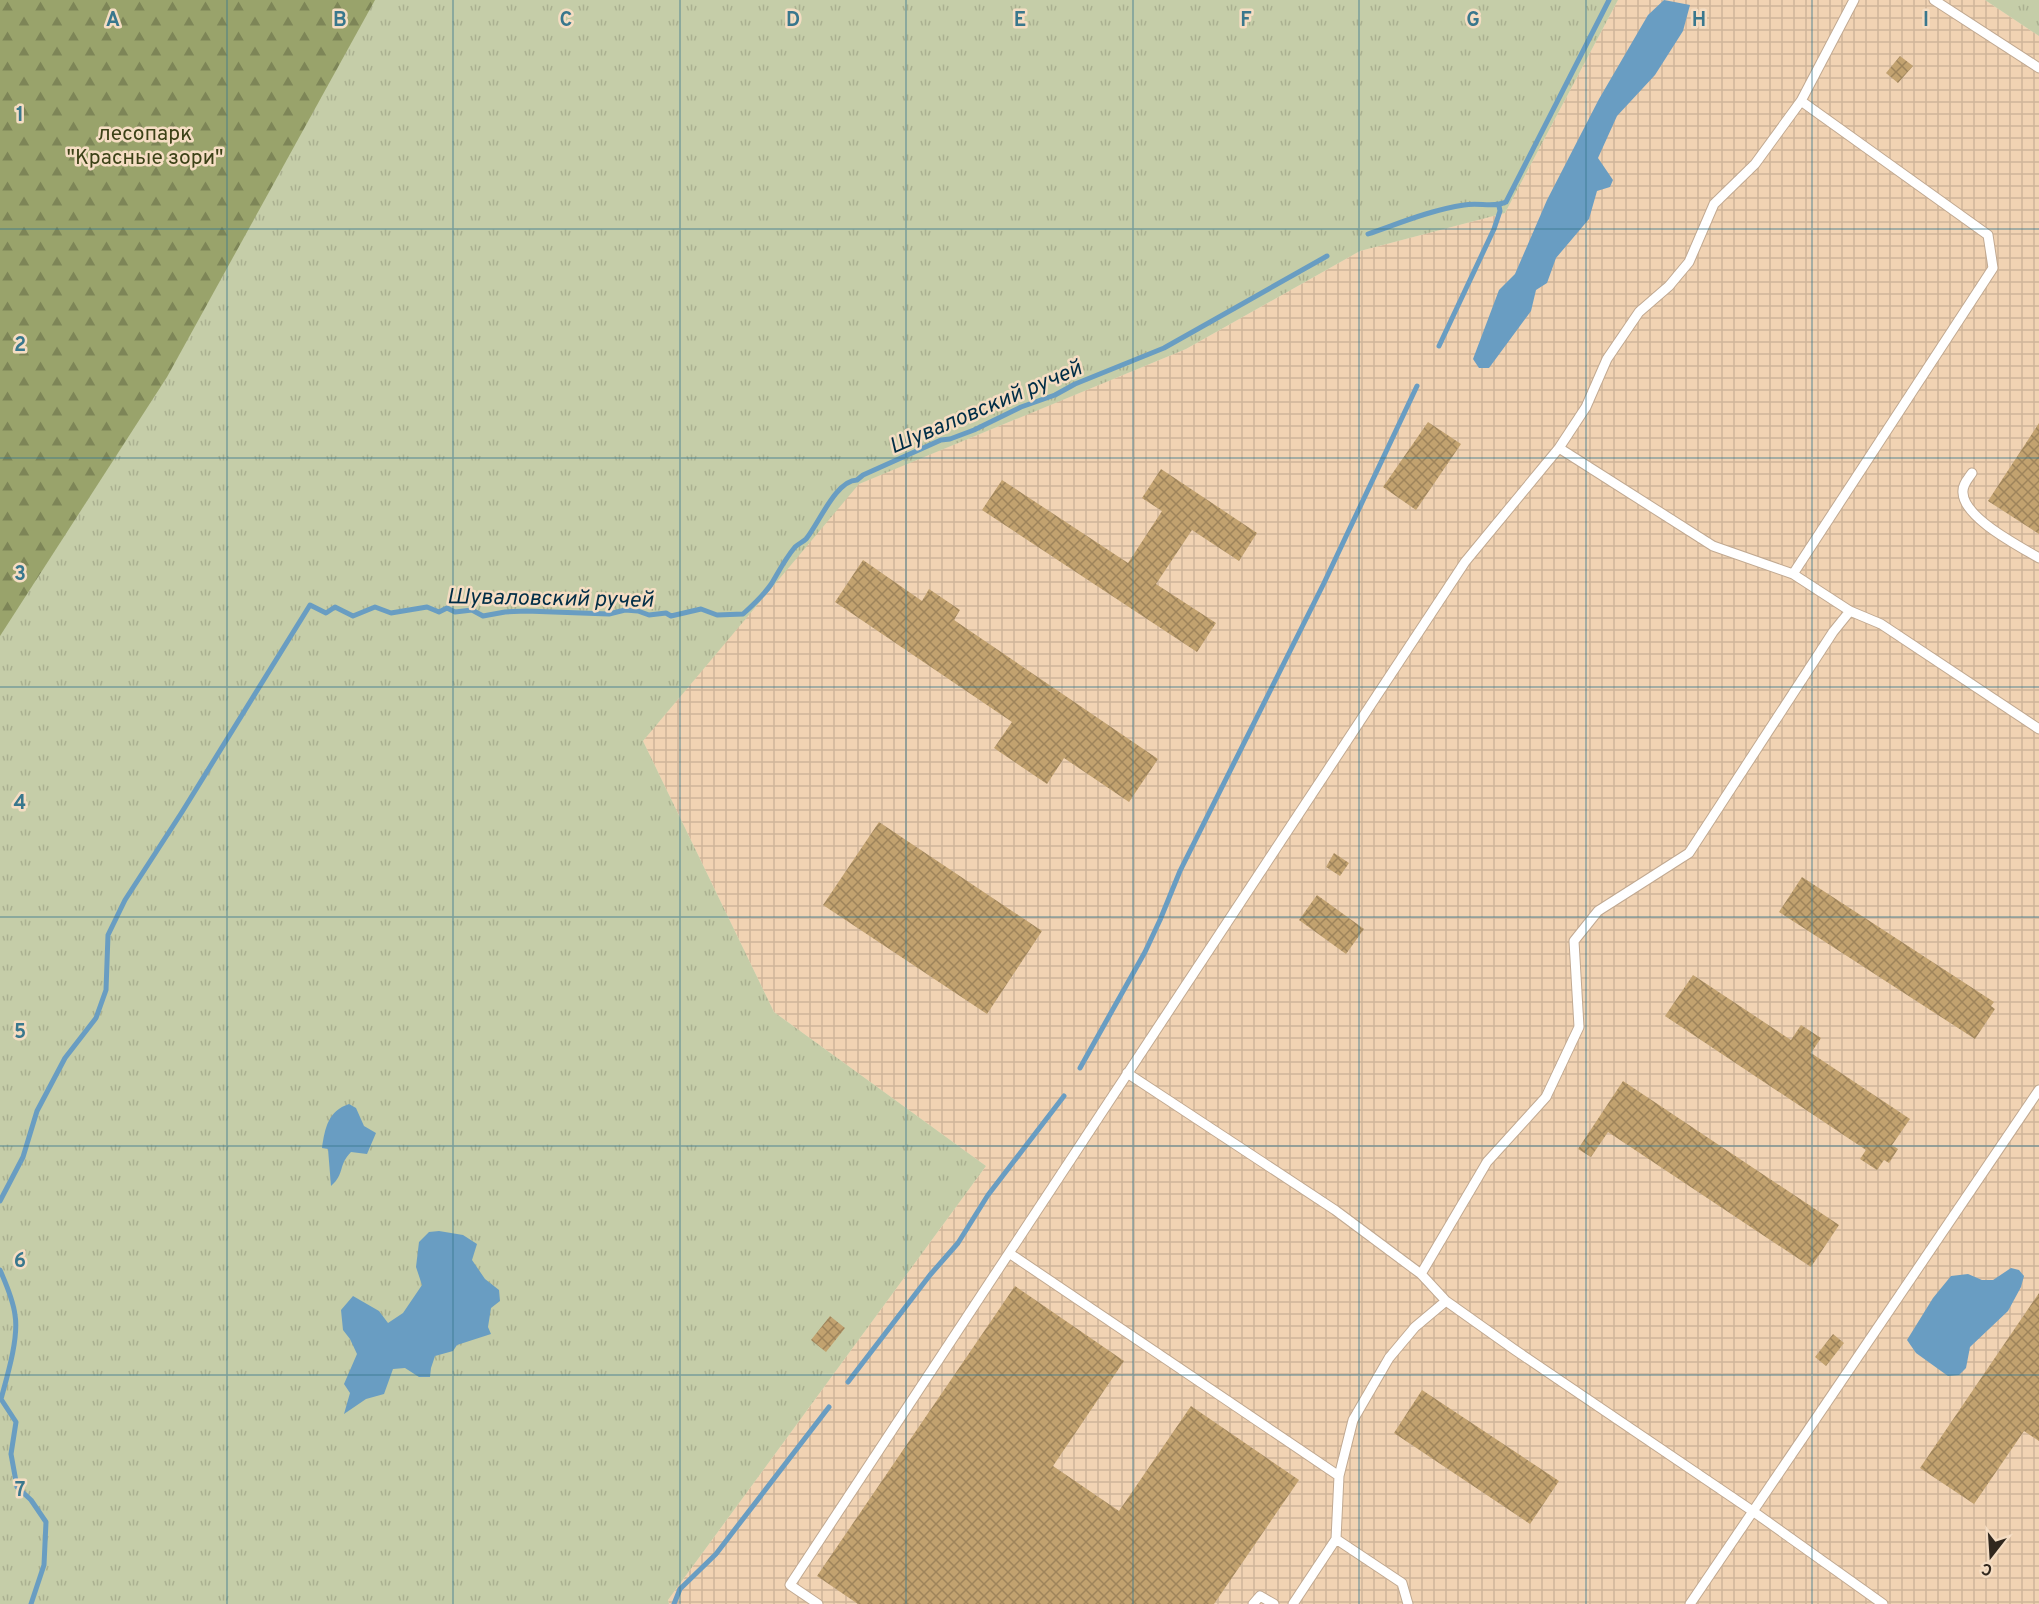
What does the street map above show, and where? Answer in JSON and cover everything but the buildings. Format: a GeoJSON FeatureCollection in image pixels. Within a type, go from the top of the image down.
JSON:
{"type":"FeatureCollection","features":[{"type":"Feature","properties":{"kind":"lane"},"geometry":{"type":"LineString","coordinates":[[818,1604],[790,1585],[1465,562],[1559,448],[1586,407],[1607,359],[1639,312],[1669,286],[1689,262],[1714,204],[1755,164],[1801,101],[1854,0]]}},
{"type":"Feature","properties":{"kind":"lane"},"geometry":{"type":"LineString","coordinates":[[1934,0],[2039,68]]}},
{"type":"Feature","properties":{"kind":"lane"},"geometry":{"type":"LineString","coordinates":[[1793,574],[1993,268],[1988,235],[1801,101]]}},
{"type":"Feature","properties":{"kind":"lane"},"geometry":{"type":"LineString","coordinates":[[1559,448],[1713,546],[1793,574],[1850,611],[1881,624],[2039,729]]}},
{"type":"Feature","properties":{"kind":"lane"},"geometry":{"type":"LineString","coordinates":[[1972,472],[1964,484],[1963,495],[1973,514],[1996,533],[2039,558]]}},
{"type":"Feature","properties":{"kind":"lane"},"geometry":{"type":"LineString","coordinates":[[1421,1274],[1486,1162],[1546,1097],[1580,1026],[1575,941],[1598,910],[1689,853],[1833,632],[1850,611]]}},
{"type":"Feature","properties":{"kind":"lane"},"geometry":{"type":"LineString","coordinates":[[1127,1073],[1335,1210],[1421,1274],[1446,1300],[1515,1350],[1754,1512],[1883,1604]]}},
{"type":"Feature","properties":{"kind":"lane"},"geometry":{"type":"LineString","coordinates":[[1690,1604],[2039,1090]]}},
{"type":"Feature","properties":{"kind":"lane"},"geometry":{"type":"LineString","coordinates":[[1009,1253],[1339,1476]]}},
{"type":"Feature","properties":{"kind":"lane"},"geometry":{"type":"LineString","coordinates":[[1293,1604],[1336,1539],[1339,1476],[1353,1420],[1389,1358],[1415,1327],[1446,1300]]}},
{"type":"Feature","properties":{"kind":"lane"},"geometry":{"type":"LineString","coordinates":[[1336,1539],[1402,1583],[1408,1604]]}},
{"type":"Feature","properties":{"kind":"lane"},"geometry":{"type":"LineString","coordinates":[[1253,1604],[1260,1596],[1274,1604]]}},
{"type":"Feature","properties":{"kind":"shaded area"},"geometry":{"type":"Polygon","coordinates":[[[1618,0],[1985,0],[2039,36],[2039,1604],[669,1604],[668,1600],[986,1166],[774,1012],[643,741],[858,484],[1186,349],[1360,251],[1505,213],[1618,0]]]}},
{"type":"Feature","properties":{"kind":"green space"},"geometry":{"type":"Polygon","coordinates":[[[0,0],[1618,0],[1505,213],[1360,251],[1186,349],[859,484],[643,741],[774,1012],[986,1166],[668,1600],[669,1604],[0,1604],[0,0]]]}},
{"type":"Feature","properties":{"kind":"green space","name":"лесопарк \"Красные зори\""},"geometry":{"type":"Polygon","coordinates":[[[0,0],[375,0],[167,377],[0,636],[0,0]]]}},
{"type":"Feature","properties":{"kind":"green space"},"geometry":{"type":"Polygon","coordinates":[[[1985,0],[2039,0],[2039,36],[1985,0]]]}},
{"type":"Feature","properties":{"kind":"water"},"geometry":{"type":"Polygon","coordinates":[[[1664,0],[1690,5],[1683,31],[1655,75],[1617,116],[1598,158],[1613,180],[1610,187],[1597,191],[1589,219],[1556,258],[1547,283],[1536,290],[1531,311],[1489,368],[1479,368],[1473,359],[1499,290],[1515,274],[1547,200],[1599,99],[1648,15],[1664,0]]]}},
{"type":"Feature","properties":{"kind":"water"},"geometry":{"type":"Polygon","coordinates":[[[349,1104],[356,1108],[364,1126],[376,1133],[367,1154],[351,1152],[331,1186],[328,1149],[322,1148],[325,1134],[329,1121],[336,1111],[349,1104]]]}},
{"type":"Feature","properties":{"kind":"water"},"geometry":{"type":"Polygon","coordinates":[[[439,1231],[463,1235],[477,1244],[472,1260],[485,1279],[499,1290],[500,1301],[491,1308],[488,1327],[491,1334],[457,1345],[453,1351],[435,1356],[430,1377],[419,1377],[405,1368],[393,1369],[384,1394],[366,1399],[344,1414],[350,1393],[344,1384],[357,1354],[343,1330],[341,1310],[353,1296],[379,1311],[388,1323],[403,1313],[422,1285],[416,1267],[419,1242],[429,1232],[439,1231]]]}},
{"type":"Feature","properties":{"kind":"water"},"geometry":{"type":"Polygon","coordinates":[[[2011,1268],[2019,1270],[2024,1276],[2021,1287],[2008,1311],[1970,1347],[1966,1368],[1959,1375],[1948,1376],[1916,1353],[1907,1340],[1933,1298],[1951,1276],[1968,1274],[1982,1280],[1993,1280],[2011,1268]]]}},
{"type":"Feature","properties":{"kind":"waterway"},"geometry":{"type":"LineString","coordinates":[[1368,234],[1452,207],[1469,204],[1496,205],[1506,202],[1609,0]]}},
{"type":"Feature","properties":{"kind":"waterway"},"geometry":{"type":"LineString","coordinates":[[1439,346],[1494,229],[1500,211],[1499,206]]}},
{"type":"Feature","properties":{"kind":"waterway","name":"Шуваловский ручей"},"geometry":{"type":"LineString","coordinates":[[0,1201],[23,1157],[37,1111],[65,1058],[96,1018],[106,990],[108,935],[125,900],[310,605],[326,613],[335,607],[353,616],[375,607],[391,613],[427,607],[439,612],[447,608],[455,612],[472,610],[483,616],[526,611],[609,614],[625,610],[649,615],[666,613],[671,616],[701,609],[717,615],[743,614],[765,592],[791,552],[806,539],[828,504],[849,482],[941,440],[974,430],[1021,407],[1055,395],[1075,384],[1164,348],[1327,256]]}},
{"type":"Feature","properties":{"kind":"waterway"},"geometry":{"type":"LineString","coordinates":[[1080,1068],[1145,952],[1180,871],[1324,583],[1417,386]]}},
{"type":"Feature","properties":{"kind":"waterway"},"geometry":{"type":"LineString","coordinates":[[848,1382],[930,1275],[958,1243],[988,1195],[1064,1096]]}},
{"type":"Feature","properties":{"kind":"waterway","name":"Шуваловский ручей"},"geometry":{"type":"LineString","coordinates":[[0,1270],[13,1303],[16,1324],[12,1357],[1,1399],[16,1422],[11,1454],[17,1487],[31,1500],[46,1522],[44,1565],[31,1604]]}},
{"type":"Feature","properties":{"kind":"waterway"},"geometry":{"type":"LineString","coordinates":[[674,1604],[680,1589],[716,1554],[829,1407]]}}]}
